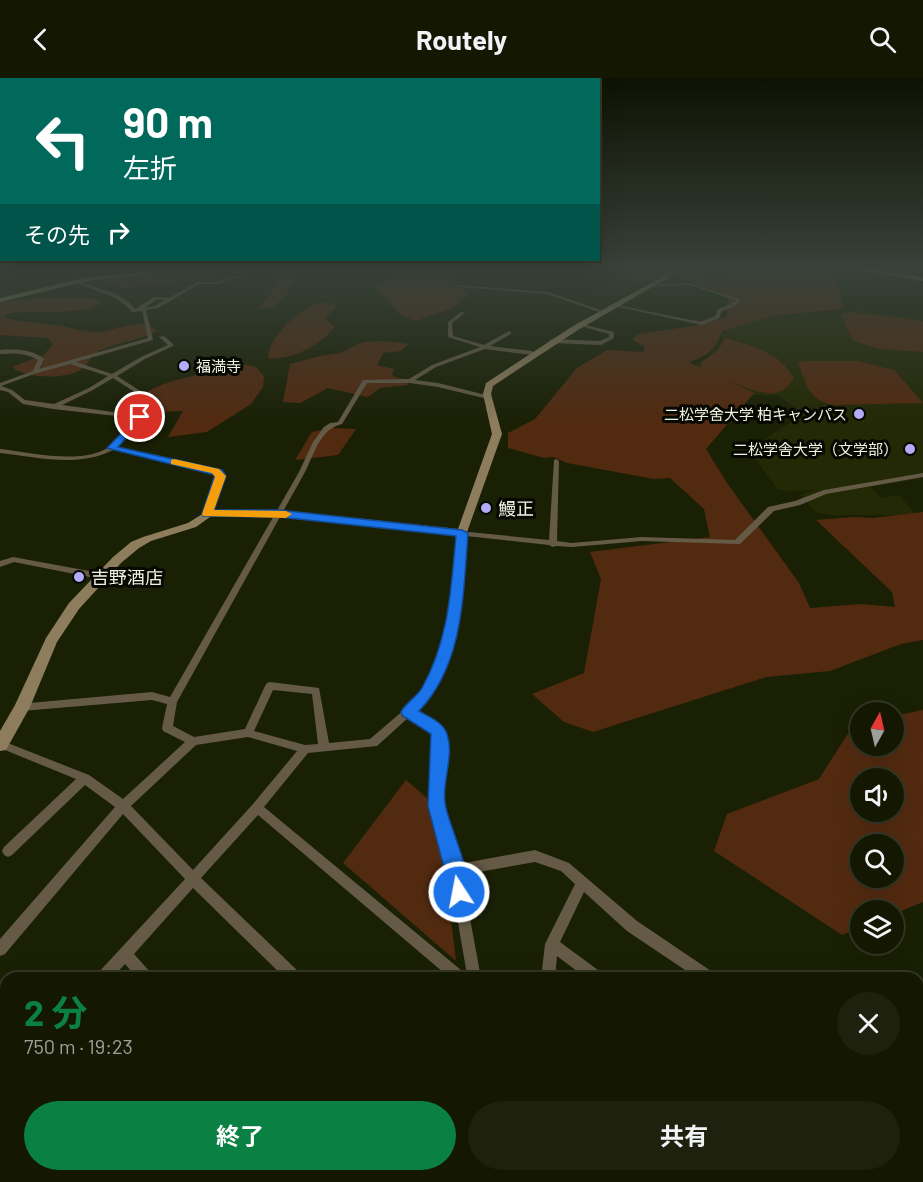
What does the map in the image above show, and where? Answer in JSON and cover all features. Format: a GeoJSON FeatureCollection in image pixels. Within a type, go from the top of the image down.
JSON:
{"type":"FeatureCollection","features":[{"type":"Feature","properties":{"kind":"street"},"geometry":{"type":"LineString","coordinates":[[0,386],[35,372],[152,339],[145,321]]}},
{"type":"Feature","properties":{"kind":"street"},"geometry":{"type":"LineString","coordinates":[[452,321],[450,322],[451,337],[485,347],[532,353]]}},
{"type":"Feature","properties":{"kind":"street"},"geometry":{"type":"LineString","coordinates":[[0,949],[123,806],[193,741],[248,733],[305,749],[374,743],[427,693],[449,644],[454,623],[462,533],[497,434],[488,397],[489,385],[532,353],[585,321]]}},
{"type":"Feature","properties":{"kind":"street"},"geometry":{"type":"LineString","coordinates":[[686,321],[702,324],[709,321]]}},
{"type":"Feature","properties":{"kind":"street"},"geometry":{"type":"LineString","coordinates":[[552,341],[601,343],[611,338],[612,333],[579,324]]}},
{"type":"Feature","properties":{"kind":"street"},"geometry":{"type":"LineString","coordinates":[[410,381],[434,366],[485,347],[509,333]]}},
{"type":"Feature","properties":{"kind":"street"},"geometry":{"type":"LineString","coordinates":[[53,407],[171,345],[162,337]]}},
{"type":"Feature","properties":{"kind":"street"},"geometry":{"type":"LineString","coordinates":[[0,352],[20,351],[34,354],[41,359],[35,372]]}},
{"type":"Feature","properties":{"kind":"street"},"geometry":{"type":"LineString","coordinates":[[71,362],[113,376],[146,398]]}},
{"type":"Feature","properties":{"kind":"street"},"geometry":{"type":"LineString","coordinates":[[193,741],[167,728],[172,702],[311,457],[318,437],[332,423],[340,423],[365,381],[410,381],[488,397]]}},
{"type":"Feature","properties":{"kind":"street"},"geometry":{"type":"LineString","coordinates":[[0,386],[23,402],[140,417],[112,448],[102,454],[79,458],[2,453]]}},
{"type":"Feature","properties":{"kind":"street"},"geometry":{"type":"LineString","coordinates":[[112,448],[219,473],[221,476],[207,514],[192,525],[135,545],[100,576],[74,606],[51,641],[22,707],[2,738],[85,778],[123,806],[193,879],[289,972]]}},
{"type":"Feature","properties":{"kind":"street"},"geometry":{"type":"LineString","coordinates":[[553,544],[556,461]]}},
{"type":"Feature","properties":{"kind":"street"},"geometry":{"type":"LineString","coordinates":[[207,514],[279,513],[572,546],[642,539],[737,542],[771,509],[797,503],[825,492],[923,475]]}},
{"type":"Feature","properties":{"kind":"street"},"geometry":{"type":"LineString","coordinates":[[0,564],[13,559],[100,576]]}},
{"type":"Feature","properties":{"kind":"street"},"geometry":{"type":"LineString","coordinates":[[248,733],[270,686],[316,691],[324,748]]}},
{"type":"Feature","properties":{"kind":"street"},"geometry":{"type":"LineString","coordinates":[[22,707],[152,696],[172,702]]}},
{"type":"Feature","properties":{"kind":"street"},"geometry":{"type":"LineString","coordinates":[[409,712],[438,731],[440,738],[436,806],[456,870],[473,972]]}},
{"type":"Feature","properties":{"kind":"street"},"geometry":{"type":"LineString","coordinates":[[109,972],[258,808],[305,749]]}},
{"type":"Feature","properties":{"kind":"street"},"geometry":{"type":"LineString","coordinates":[[8,851],[85,778]]}},
{"type":"Feature","properties":{"kind":"street"},"geometry":{"type":"LineString","coordinates":[[258,808],[454,972]]}},
{"type":"Feature","properties":{"kind":"street"},"geometry":{"type":"LineString","coordinates":[[456,870],[535,856],[565,867],[581,884],[632,926],[700,972]]}},
{"type":"Feature","properties":{"kind":"street"},"geometry":{"type":"LineString","coordinates":[[549,972],[552,944],[581,884]]}},
{"type":"Feature","properties":{"kind":"street"},"geometry":{"type":"LineString","coordinates":[[552,944],[589,972]]}},
{"type":"Feature","properties":{"kind":"street"},"geometry":{"type":"LineString","coordinates":[[125,954],[142,972]]}},
{"type":"Feature","properties":{"kind":"shaded area"},"geometry":{"type":"Polygon","coordinates":[[[0,321],[21,321],[93,332],[138,324],[152,327],[157,331],[99,351],[76,372],[47,377],[27,374],[12,367],[44,355],[53,344],[47,338],[0,335],[0,321]]]}},
{"type":"Feature","properties":{"kind":"shaded area"},"geometry":{"type":"Polygon","coordinates":[[[326,321],[335,327],[305,350],[287,357],[268,358],[272,343],[289,322],[326,321]]]}},
{"type":"Feature","properties":{"kind":"shaded area"},"geometry":{"type":"Polygon","coordinates":[[[692,321],[758,321],[722,331],[717,343],[710,351],[689,362],[701,368],[701,363],[719,349],[725,338],[755,347],[773,356],[788,369],[794,378],[781,391],[773,393],[755,391],[728,380],[754,393],[706,449],[727,483],[799,583],[810,608],[861,604],[895,607],[892,592],[816,520],[873,518],[923,512],[923,640],[901,644],[830,671],[766,677],[593,732],[564,722],[532,694],[584,673],[601,579],[590,552],[710,537],[704,509],[670,478],[654,479],[567,463],[553,457],[544,458],[508,448],[508,433],[535,419],[577,368],[607,350],[644,352],[644,346],[632,340],[638,334],[700,325],[692,321]]]}},
{"type":"Feature","properties":{"kind":"shaded area","name":"二松学舍大学 柏キャンパス"},"geometry":{"type":"Polygon","coordinates":[[[748,321],[923,321],[923,478],[871,487],[881,498],[899,495],[916,515],[817,513],[800,495],[814,490],[777,489],[749,449],[794,420],[797,409],[778,396],[749,395],[691,367],[708,357],[721,343],[723,332],[748,321]]]}},
{"type":"Feature","properties":{"kind":"shaded area"},"geometry":{"type":"Polygon","coordinates":[[[844,321],[923,321],[923,352],[881,349],[853,341],[844,321]]]}},
{"type":"Feature","properties":{"kind":"shaded area"},"geometry":{"type":"Polygon","coordinates":[[[385,341],[409,344],[401,351],[383,353],[377,365],[394,369],[392,375],[406,379],[408,385],[380,388],[368,397],[328,388],[300,403],[283,402],[290,364],[340,353],[363,342],[385,341]]]}},
{"type":"Feature","properties":{"kind":"shaded area"},"geometry":{"type":"Polygon","coordinates":[[[857,361],[894,370],[923,403],[832,405],[817,399],[809,390],[798,362],[857,361]]]}},
{"type":"Feature","properties":{"kind":"shaded area"},"geometry":{"type":"Polygon","coordinates":[[[243,364],[256,367],[264,376],[263,387],[251,404],[207,432],[168,437],[183,411],[133,413],[138,400],[158,387],[172,381],[243,364]]]}},
{"type":"Feature","properties":{"kind":"shaded area"},"geometry":{"type":"Polygon","coordinates":[[[332,428],[356,429],[338,455],[295,460],[312,432],[332,428]]]}},
{"type":"Feature","properties":{"kind":"shaded area"},"geometry":{"type":"Polygon","coordinates":[[[923,710],[923,902],[904,910],[904,900],[850,900],[850,932],[842,935],[714,851],[727,814],[819,779],[850,733],[850,756],[904,756],[904,714],[923,710]]]}},
{"type":"Feature","properties":{"kind":"shaded area"},"geometry":{"type":"Polygon","coordinates":[[[406,780],[427,798],[445,870],[456,961],[343,863],[406,780]]]}},
{"type":"Feature","properties":{"kind":"slow traffic"},"geometry":{"type":"LineString","coordinates":[[174,462],[215,471],[221,476],[207,514],[286,514]]}},
{"type":"Feature","properties":{"kind":"place","name":"福満寺"},"geometry":{"type":"Point","coordinates":[184,366]}},
{"type":"Feature","properties":{"kind":"place","name":"二松学舍大学 柏キャンパス"},"geometry":{"type":"Point","coordinates":[859,414]}},
{"type":"Feature","properties":{"kind":"place","name":"二松学舎大学（文学部）"},"geometry":{"type":"Point","coordinates":[910,449]}},
{"type":"Feature","properties":{"kind":"place","name":"鰻正"},"geometry":{"type":"Point","coordinates":[486,508]}},
{"type":"Feature","properties":{"kind":"place","name":"吉野酒店"},"geometry":{"type":"Point","coordinates":[79,577]}},
{"type":"Feature","properties":{"kind":"route"},"geometry":{"type":"LineString","coordinates":[[140,417],[112,448],[219,473],[221,476],[207,514],[279,513],[462,533],[454,623],[449,644],[427,693],[409,712],[438,731],[440,738],[436,806],[456,870],[459,892]]}}]}
